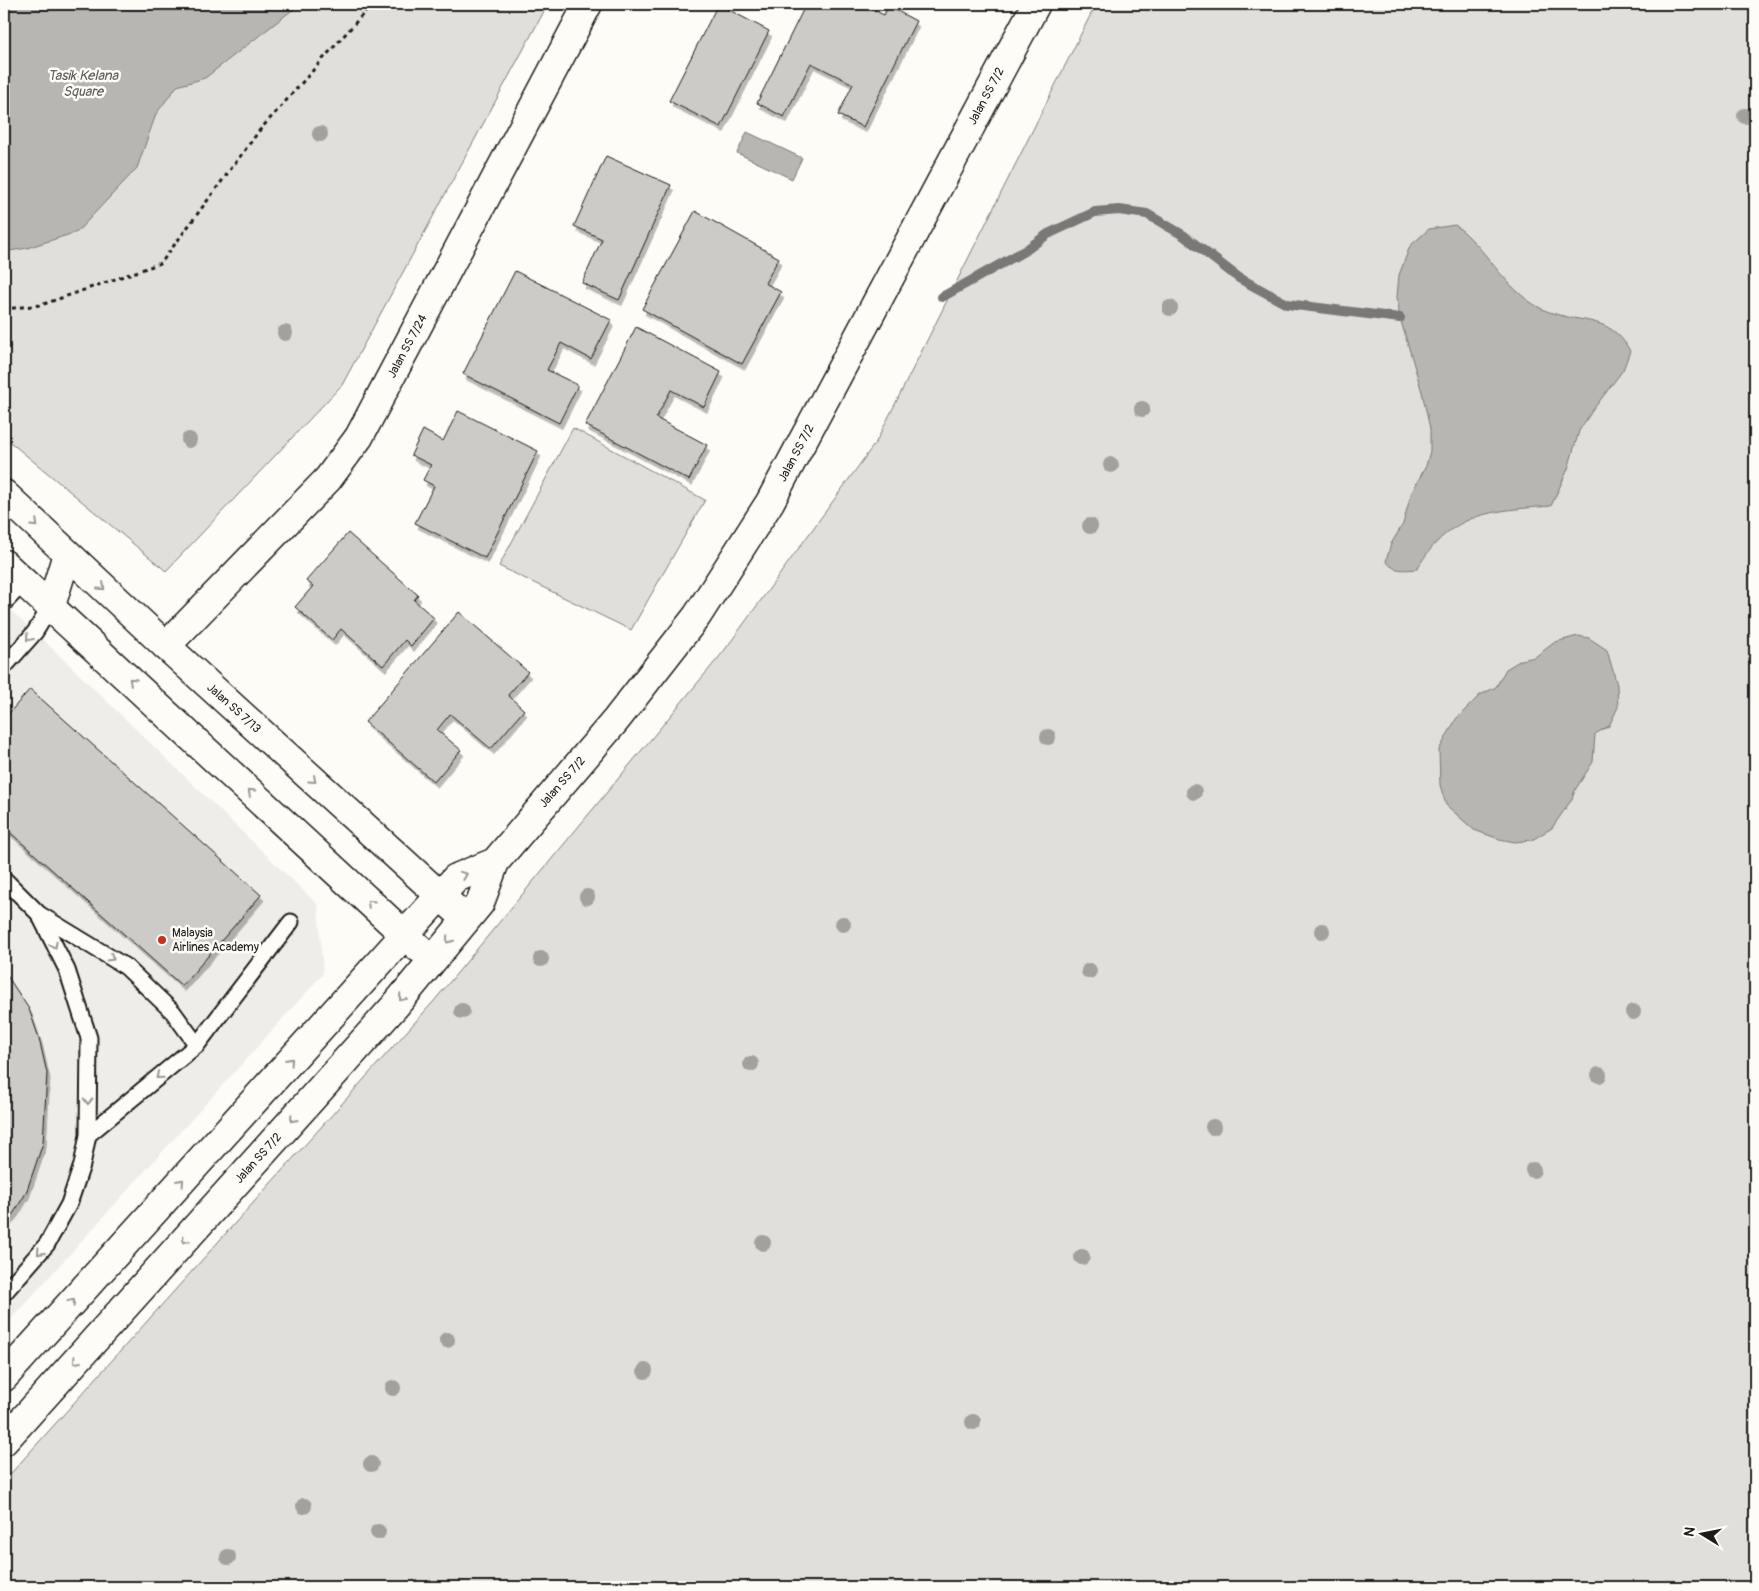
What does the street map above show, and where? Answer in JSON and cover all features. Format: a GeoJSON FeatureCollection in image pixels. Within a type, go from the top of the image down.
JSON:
{"type":"FeatureCollection","features":[{"type":"Feature","properties":{"kind":"street","name":"Jalan SS 7/24"},"geometry":{"type":"LineString","coordinates":[[166,646],[328,479],[360,437],[588,4]]}},
{"type":"Feature","properties":{"kind":"street","name":"Jalan SS 7/2"},"geometry":{"type":"LineString","coordinates":[[4,1441],[387,1015],[480,903],[495,862],[616,720],[697,616],[770,502],[1036,4]]}},
{"type":"Feature","properties":{"kind":"street","name":"Jalan SS 7/13"},"geometry":{"type":"LineString","coordinates":[[4,494],[166,646],[466,919]]}},
{"type":"Feature","properties":{"kind":"street"},"geometry":{"type":"LineString","coordinates":[[51,606],[67,554]]}},
{"type":"Feature","properties":{"kind":"street"},"geometry":{"type":"LineString","coordinates":[[4,564],[433,960]]}},
{"type":"Feature","properties":{"kind":"street","name":"Jalan SS 7/2"},"geometry":{"type":"LineString","coordinates":[[4,1377],[441,897],[456,878],[495,862]]}},
{"type":"Feature","properties":{"kind":"lane"},"geometry":{"type":"LineString","coordinates":[[4,603],[24,582]]}},
{"type":"Feature","properties":{"kind":"lane"},"geometry":{"type":"LineString","coordinates":[[4,667],[34,632],[51,606]]}},
{"type":"Feature","properties":{"kind":"lane"},"geometry":{"type":"LineString","coordinates":[[4,879],[39,914],[126,967],[173,1012],[197,1045]]}},
{"type":"Feature","properties":{"kind":"lane"},"geometry":{"type":"LineString","coordinates":[[4,1292],[47,1244],[69,1204],[82,1165],[88,1135],[89,1038],[67,970],[39,914]]}},
{"type":"Feature","properties":{"kind":"lane"},"geometry":{"type":"LineString","coordinates":[[88,1135],[197,1045],[291,922]]}},
{"type":"Feature","properties":{"kind":"path"},"geometry":{"type":"LineString","coordinates":[[4,309],[41,305],[160,263],[259,131],[372,4]]}},
{"type":"Feature","properties":{"kind":"shaded area"},"geometry":{"type":"Polygon","coordinates":[[[4,4],[548,4],[342,385],[166,571],[4,437],[4,4]]]}},
{"type":"Feature","properties":{"kind":"shaded area"},"geometry":{"type":"Polygon","coordinates":[[[1096,4],[1755,4],[1755,1587],[4,1587],[4,1481],[434,1001],[724,651],[876,442],[1096,4]]]}},
{"type":"Feature","properties":{"kind":"shaded area"},"geometry":{"type":"Polygon","coordinates":[[[573,428],[705,500],[631,630],[499,566],[573,428]]]}},
{"type":"Feature","properties":{"kind":"shaded area","name":"Malaysia Airlines Academy"},"geometry":{"type":"Polygon","coordinates":[[[4,605],[35,632],[318,905],[323,974],[4,1327],[4,605]]]}},
{"type":"Feature","properties":{"kind":"water","name":"Tasik Kelana Square"},"geometry":{"type":"Polygon","coordinates":[[[4,4],[300,4],[205,78],[177,86],[156,114],[137,168],[77,232],[27,248],[4,252],[4,4]]]}},
{"type":"Feature","properties":{"kind":"water"},"geometry":{"type":"Polygon","coordinates":[[[747,132],[802,158],[792,179],[737,153],[747,132]]]}},
{"type":"Feature","properties":{"kind":"water"},"geometry":{"type":"Polygon","coordinates":[[[1455,225],[1477,245],[1505,279],[1527,300],[1553,313],[1602,325],[1622,338],[1630,351],[1623,370],[1579,431],[1568,469],[1551,506],[1510,510],[1474,518],[1444,535],[1430,550],[1417,569],[1400,570],[1392,567],[1386,561],[1391,544],[1403,524],[1411,494],[1426,466],[1430,451],[1430,429],[1422,392],[1400,318],[1397,297],[1399,275],[1410,246],[1429,229],[1455,225]]]}},
{"type":"Feature","properties":{"kind":"water"},"geometry":{"type":"Polygon","coordinates":[[[1578,636],[1589,638],[1607,650],[1617,685],[1618,707],[1609,726],[1595,734],[1593,762],[1575,790],[1572,799],[1552,828],[1532,840],[1515,842],[1499,839],[1474,830],[1446,805],[1440,785],[1439,750],[1456,719],[1480,695],[1496,687],[1506,669],[1521,660],[1535,657],[1555,642],[1578,636]]]}},
{"type":"Feature","properties":{"kind":"building"},"geometry":{"type":"Polygon","coordinates":[[[718,4],[769,31],[721,127],[669,101],[718,4]]]}},
{"type":"Feature","properties":{"kind":"building"},"geometry":{"type":"Polygon","coordinates":[[[806,4],[862,4],[884,15],[888,6],[916,21],[863,127],[838,115],[853,84],[811,63],[784,117],[757,103],[806,4]]]}},
{"type":"Feature","properties":{"kind":"building"},"geometry":{"type":"Polygon","coordinates":[[[606,156],[671,185],[619,300],[582,283],[602,239],[574,226],[606,156]]]}},
{"type":"Feature","properties":{"kind":"building"},"geometry":{"type":"Polygon","coordinates":[[[695,211],[779,258],[765,283],[781,292],[742,364],[642,309],[695,211]]]}},
{"type":"Feature","properties":{"kind":"building"},"geometry":{"type":"Polygon","coordinates":[[[515,271],[611,320],[591,359],[561,343],[547,370],[578,385],[559,423],[463,374],[515,271]]]}},
{"type":"Feature","properties":{"kind":"building"},"geometry":{"type":"Polygon","coordinates":[[[636,327],[721,372],[704,407],[671,390],[656,418],[707,445],[689,480],[585,425],[636,327]]]}},
{"type":"Feature","properties":{"kind":"building"},"geometry":{"type":"Polygon","coordinates":[[[458,411],[538,451],[485,558],[415,523],[434,486],[423,480],[431,465],[411,455],[423,430],[443,441],[458,411]]]}},
{"type":"Feature","properties":{"kind":"building"},"geometry":{"type":"Polygon","coordinates":[[[348,533],[418,595],[414,600],[434,618],[411,646],[405,640],[383,666],[341,629],[332,640],[295,607],[313,586],[306,581],[348,533]]]}},
{"type":"Feature","properties":{"kind":"building"},"geometry":{"type":"Polygon","coordinates":[[[459,612],[528,672],[508,695],[524,710],[491,749],[450,714],[437,730],[461,750],[434,782],[365,722],[459,612]]]}},
{"type":"Feature","properties":{"kind":"building"},"geometry":{"type":"Polygon","coordinates":[[[30,689],[261,895],[182,986],[4,827],[4,719],[30,689]]]}},
{"type":"Feature","properties":{"kind":"building"},"geometry":{"type":"Polygon","coordinates":[[[4,971],[29,1009],[39,1038],[47,1073],[43,1143],[26,1193],[4,1225],[4,971]]]}},
{"type":"Feature","properties":{"kind":"waterway"},"geometry":{"type":"LineString","coordinates":[[942,297],[1026,250],[1048,234],[1095,212],[1119,210],[1147,214],[1183,235],[1239,278],[1287,304],[1400,318]]}},
{"type":"Feature","properties":{"kind":"place","name":"Malaysia Airlines Academy"},"geometry":{"type":"Point","coordinates":[162,940]}}]}
